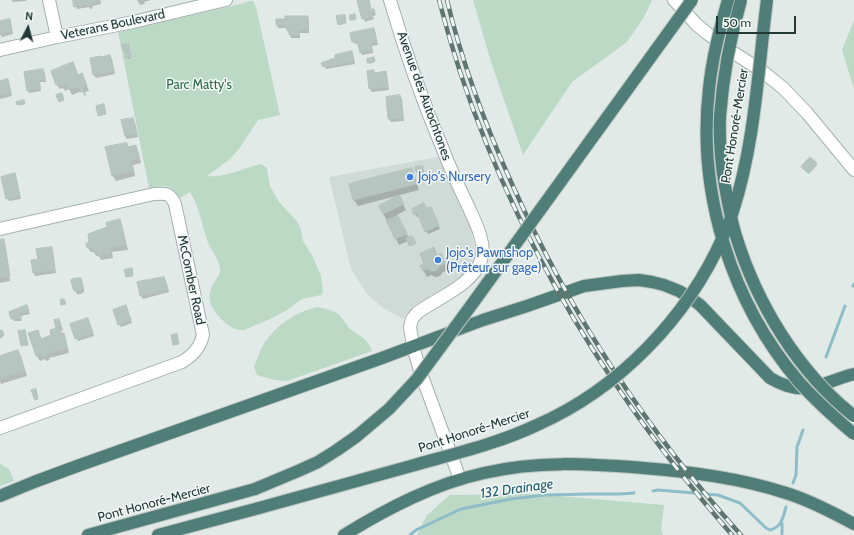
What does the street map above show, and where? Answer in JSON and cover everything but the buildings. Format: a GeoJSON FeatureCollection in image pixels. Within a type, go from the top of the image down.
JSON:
{"type":"FeatureCollection","features":[{"type":"Feature","properties":{"kind":"highway","name":"Pont Honoré-Mercier"},"geometry":{"type":"LineString","coordinates":[[88,535],[255,489],[298,471],[318,462],[337,450],[357,436],[389,409],[417,379],[692,0]]}},
{"type":"Feature","properties":{"kind":"highway"},"geometry":{"type":"LineString","coordinates":[[728,0],[712,63],[707,102],[706,130],[708,164],[714,204],[725,246],[742,291],[768,340],[787,366],[810,393],[854,434]]}},
{"type":"Feature","properties":{"kind":"highway"},"geometry":{"type":"LineString","coordinates":[[741,0],[728,56],[720,116],[722,163],[736,237],[761,299],[776,326],[809,372],[833,398],[854,416]]}},
{"type":"Feature","properties":{"kind":"highway","name":"Pont Honoré-Mercier"},"geometry":{"type":"LineString","coordinates":[[158,535],[483,446],[539,425],[592,394],[644,352],[670,323],[700,280],[715,255],[733,213],[741,183],[753,120],[767,0]]}},
{"type":"Feature","properties":{"kind":"highway"},"geometry":{"type":"LineString","coordinates":[[0,496],[80,465],[382,358],[483,320],[584,286],[639,280],[664,285],[679,291],[700,305],[770,378],[780,384],[798,389],[810,388],[854,374]]}},
{"type":"Feature","properties":{"kind":"highway"},"geometry":{"type":"LineString","coordinates":[[344,535],[400,503],[460,479],[485,472],[545,464],[578,464],[664,470],[718,476],[764,486],[798,497],[826,509],[854,524]]}},
{"type":"Feature","properties":{"kind":"street"},"geometry":{"type":"LineString","coordinates":[[49,0],[57,37]]}},
{"type":"Feature","properties":{"kind":"street","name":"Veterans Boulevard"},"geometry":{"type":"LineString","coordinates":[[0,50],[133,22],[226,0]]}},
{"type":"Feature","properties":{"kind":"street","name":"Avenue des Autochtones"},"geometry":{"type":"LineString","coordinates":[[390,0],[420,92],[444,154],[481,238],[481,260],[469,278],[417,313],[412,319],[410,327],[413,346],[420,371],[460,479]]}},
{"type":"Feature","properties":{"kind":"street"},"geometry":{"type":"LineString","coordinates":[[674,0],[708,34],[729,50],[762,71],[783,88],[807,113],[854,170]]}},
{"type":"Feature","properties":{"kind":"street","name":"McComber Road"},"geometry":{"type":"LineString","coordinates":[[0,229],[154,194],[168,194],[175,204],[202,335],[200,345],[196,352],[182,362],[0,428]]}},
{"type":"Feature","properties":{"kind":"shaded area"},"geometry":{"type":"Polygon","coordinates":[[[438,157],[470,227],[475,252],[471,264],[461,278],[414,306],[403,319],[383,308],[367,294],[351,269],[329,177],[438,157]]]}},
{"type":"Feature","properties":{"kind":"green space"},"geometry":{"type":"Polygon","coordinates":[[[473,0],[652,0],[644,17],[627,42],[572,82],[523,155],[491,62],[473,0]]]}},
{"type":"Feature","properties":{"kind":"green space","name":"Parc Matty's"},"geometry":{"type":"Polygon","coordinates":[[[253,1],[256,7],[280,115],[258,120],[239,149],[230,159],[207,176],[221,176],[261,164],[267,168],[270,186],[279,202],[296,220],[301,229],[303,241],[313,257],[321,276],[323,292],[321,295],[302,299],[287,310],[268,320],[244,330],[239,330],[224,322],[211,305],[210,293],[219,275],[220,267],[207,240],[194,198],[190,192],[180,198],[173,190],[163,186],[149,188],[118,32],[253,1]]]}},
{"type":"Feature","properties":{"kind":"green space"},"geometry":{"type":"Polygon","coordinates":[[[854,20],[854,89],[842,50],[854,20]]]}},
{"type":"Feature","properties":{"kind":"green space"},"geometry":{"type":"Polygon","coordinates":[[[317,307],[328,309],[338,314],[350,329],[368,343],[372,351],[287,381],[274,380],[257,375],[254,367],[261,349],[271,334],[292,317],[308,309],[317,307]]]}},
{"type":"Feature","properties":{"kind":"green space"},"geometry":{"type":"Polygon","coordinates":[[[0,464],[9,469],[14,481],[0,486],[0,464]]]}},
{"type":"Feature","properties":{"kind":"green space"},"geometry":{"type":"Polygon","coordinates":[[[537,494],[664,505],[661,530],[663,535],[417,535],[427,515],[450,495],[537,494]]]}},
{"type":"Feature","properties":{"kind":"waterway","name":"132 Drainage"},"geometry":{"type":"LineString","coordinates":[[826,357],[845,306]]}},
{"type":"Feature","properties":{"kind":"waterway","name":"132 Drainage"},"geometry":{"type":"LineString","coordinates":[[793,483],[796,475],[797,447],[803,430]]}},
{"type":"Feature","properties":{"kind":"waterway","name":"132 Drainage"},"geometry":{"type":"LineString","coordinates":[[653,491],[658,490],[718,495],[740,503],[770,530],[774,529],[780,524],[786,507]]}},
{"type":"Feature","properties":{"kind":"waterway","name":"132 Drainage"},"geometry":{"type":"LineString","coordinates":[[410,535],[416,530],[461,509],[511,499],[546,495],[634,493]]}},
{"type":"Feature","properties":{"kind":"waterway"},"geometry":{"type":"LineString","coordinates":[[782,523],[782,535]]}},
{"type":"Feature","properties":{"kind":"railway"},"geometry":{"type":"LineString","coordinates":[[439,0],[461,74],[487,146],[519,216],[554,284],[593,351],[636,414],[683,476],[732,535]]}},
{"type":"Feature","properties":{"kind":"railway"},"geometry":{"type":"LineString","coordinates":[[447,0],[467,70],[493,139],[534,231],[559,278],[585,323],[642,412],[674,454],[741,535]]}},
{"type":"Feature","properties":{"kind":"place","name":"Jojo's Nursery"},"geometry":{"type":"Point","coordinates":[410,177]}},
{"type":"Feature","properties":{"kind":"place","name":"Jojo's Pawnshop (Prêteur sur gage)"},"geometry":{"type":"Point","coordinates":[438,260]}}]}
